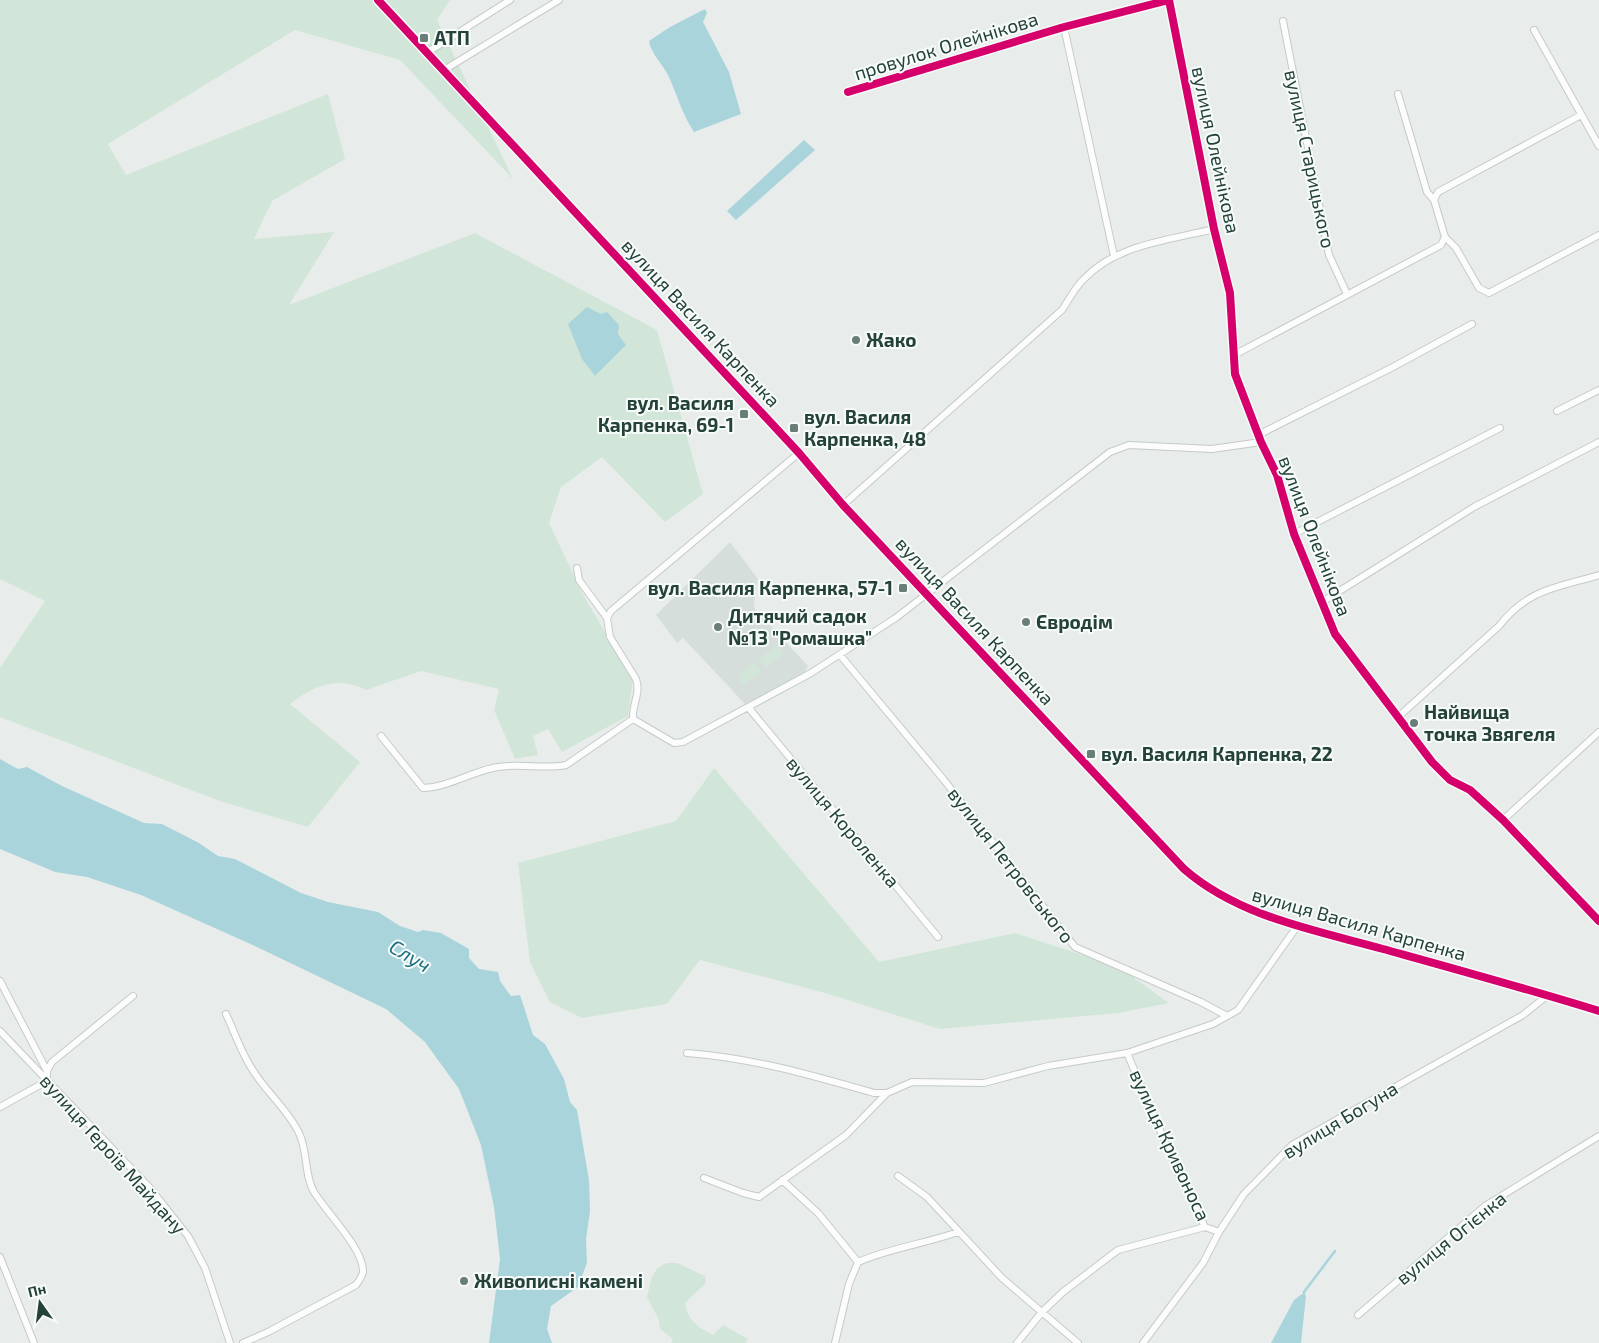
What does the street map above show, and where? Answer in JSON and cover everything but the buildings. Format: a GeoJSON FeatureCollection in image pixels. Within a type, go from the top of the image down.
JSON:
{"type":"FeatureCollection","features":[{"type":"Feature","properties":{"kind":"street","name":"вулиця Василя Карпенка"},"geometry":{"type":"LineString","coordinates":[[378,0],[799,453],[843,505],[1184,869],[1202,885],[1239,905],[1298,926],[1548,995],[1599,1011]]}},
{"type":"Feature","properties":{"kind":"street"},"geometry":{"type":"LineString","coordinates":[[428,52],[510,0]]}},
{"type":"Feature","properties":{"kind":"street"},"geometry":{"type":"LineString","coordinates":[[444,70],[559,0]]}},
{"type":"Feature","properties":{"kind":"street","name":"провулок Олейнікова"},"geometry":{"type":"LineString","coordinates":[[848,92],[1064,27],[1169,0]]}},
{"type":"Feature","properties":{"kind":"street","name":"вулиця Олейнікова"},"geometry":{"type":"LineString","coordinates":[[1169,0],[1214,229],[1230,294],[1235,374],[1259,438],[1277,475],[1294,534],[1335,634],[1432,762],[1450,780],[1470,790],[1503,820]]}},
{"type":"Feature","properties":{"kind":"street","name":"вулиця Старицького"},"geometry":{"type":"LineString","coordinates":[[1283,21],[1329,255],[1347,294]]}},
{"type":"Feature","properties":{"kind":"street","name":"провулок Олейнікова"},"geometry":{"type":"LineString","coordinates":[[1064,27],[1114,256]]}},
{"type":"Feature","properties":{"kind":"street"},"geometry":{"type":"LineString","coordinates":[[1534,30],[1599,146]]}},
{"type":"Feature","properties":{"kind":"street"},"geometry":{"type":"LineString","coordinates":[[1398,94],[1427,192],[1434,200],[1445,237],[1456,248],[1479,288],[1489,293],[1599,234]]}},
{"type":"Feature","properties":{"kind":"street"},"geometry":{"type":"LineString","coordinates":[[1434,200],[1438,192],[1444,188],[1581,115]]}},
{"type":"Feature","properties":{"kind":"street"},"geometry":{"type":"LineString","coordinates":[[843,505],[1062,310],[1084,279],[1114,256],[1214,229]]}},
{"type":"Feature","properties":{"kind":"street"},"geometry":{"type":"LineString","coordinates":[[1234,355],[1441,244],[1445,237]]}},
{"type":"Feature","properties":{"kind":"street","name":"вулиця Василя Карпенка"},"geometry":{"type":"LineString","coordinates":[[928,594],[1110,452],[1130,445],[1212,449],[1259,438],[1472,324]]}},
{"type":"Feature","properties":{"kind":"street"},"geometry":{"type":"LineString","coordinates":[[1557,411],[1599,390]]}},
{"type":"Feature","properties":{"kind":"street"},"geometry":{"type":"LineString","coordinates":[[1294,534],[1500,428]]}},
{"type":"Feature","properties":{"kind":"street"},"geometry":{"type":"LineString","coordinates":[[1322,602],[1474,507],[1599,442]]}},
{"type":"Feature","properties":{"kind":"street"},"geometry":{"type":"LineString","coordinates":[[607,618],[611,611],[799,453]]}},
{"type":"Feature","properties":{"kind":"street"},"geometry":{"type":"LineString","coordinates":[[577,568],[580,580],[607,618],[610,636],[639,686],[632,706],[633,719]]}},
{"type":"Feature","properties":{"kind":"street"},"geometry":{"type":"LineString","coordinates":[[1398,717],[1499,626],[1513,609],[1533,595],[1599,576]]}},
{"type":"Feature","properties":{"kind":"street"},"geometry":{"type":"LineString","coordinates":[[633,719],[674,743],[683,742],[840,655],[928,594]]}},
{"type":"Feature","properties":{"kind":"street","name":"вулиця Петровського"},"geometry":{"type":"LineString","coordinates":[[840,655],[944,780],[1075,947],[1201,1002],[1227,1016]]}},
{"type":"Feature","properties":{"kind":"street","name":"вулиця Короленка"},"geometry":{"type":"LineString","coordinates":[[748,707],[938,937]]}},
{"type":"Feature","properties":{"kind":"street"},"geometry":{"type":"LineString","coordinates":[[380,736],[423,788],[437,788],[495,767],[555,767],[566,765],[633,719]]}},
{"type":"Feature","properties":{"kind":"street"},"geometry":{"type":"LineString","coordinates":[[1599,732],[1503,820],[1599,921]]}},
{"type":"Feature","properties":{"kind":"street","name":"вулиця Кривоноса"},"geometry":{"type":"LineString","coordinates":[[687,1053],[729,1056],[797,1071],[874,1093],[886,1093],[920,1081],[939,1084],[984,1084],[1048,1066],[1127,1052],[1214,1024],[1238,1010],[1298,926]]}},
{"type":"Feature","properties":{"kind":"street"},"geometry":{"type":"LineString","coordinates":[[0,981],[47,1070],[47,1081],[0,1107]]}},
{"type":"Feature","properties":{"kind":"street","name":"вулиця Богуна"},"geometry":{"type":"LineString","coordinates":[[1143,1343],[1203,1263],[1219,1232],[1244,1194],[1292,1145],[1523,1015],[1548,995]]}},
{"type":"Feature","properties":{"kind":"street"},"geometry":{"type":"LineString","coordinates":[[47,1070],[52,1062],[133,996]]}},
{"type":"Feature","properties":{"kind":"street"},"geometry":{"type":"LineString","coordinates":[[226,1014],[252,1070],[273,1099],[290,1115],[297,1128],[305,1146],[313,1191],[357,1252],[362,1264],[363,1274],[356,1286],[243,1343]]}},
{"type":"Feature","properties":{"kind":"street","name":"вулиця Героїв Майдану"},"geometry":{"type":"LineString","coordinates":[[0,1031],[150,1188],[188,1236],[205,1268],[230,1343]]}},
{"type":"Feature","properties":{"kind":"street","name":"вулиця Кривоноса"},"geometry":{"type":"LineString","coordinates":[[1127,1052],[1178,1172],[1206,1227],[1219,1232]]}},
{"type":"Feature","properties":{"kind":"street","name":"вулиця Кривоноса"},"geometry":{"type":"LineString","coordinates":[[704,1178],[743,1193],[759,1196],[846,1135],[886,1093]]}},
{"type":"Feature","properties":{"kind":"street","name":"вулиця Огієнка"},"geometry":{"type":"LineString","coordinates":[[1358,1315],[1485,1206],[1599,1136]]}},
{"type":"Feature","properties":{"kind":"street"},"geometry":{"type":"LineString","coordinates":[[898,1176],[927,1198],[1002,1278],[1078,1343]]}},
{"type":"Feature","properties":{"kind":"street"},"geometry":{"type":"LineString","coordinates":[[782,1180],[818,1213],[858,1262]]}},
{"type":"Feature","properties":{"kind":"street"},"geometry":{"type":"LineString","coordinates":[[1017,1343],[1042,1312],[1063,1292],[1118,1250],[1206,1227]]}},
{"type":"Feature","properties":{"kind":"street"},"geometry":{"type":"LineString","coordinates":[[835,1343],[849,1284],[858,1262],[884,1250],[937,1239],[958,1232]]}},
{"type":"Feature","properties":{"kind":"street"},"geometry":{"type":"LineString","coordinates":[[1,1260],[34,1343]]}},
{"type":"Feature","properties":{"kind":"shaded area","name":"Дитячий садок №13 \"Ромашка\""},"geometry":{"type":"Polygon","coordinates":[[[730,542],[758,579],[754,603],[755,609],[808,666],[804,673],[745,704],[683,638],[677,643],[656,615],[730,542]]]}},
{"type":"Feature","properties":{"kind":"green space"},"geometry":{"type":"Polygon","coordinates":[[[0,0],[450,0],[437,20],[513,179],[400,60],[295,30],[108,144],[126,175],[328,94],[345,159],[272,201],[254,239],[334,232],[289,305],[475,233],[657,330],[703,494],[665,522],[602,457],[561,487],[549,523],[582,593],[633,679],[628,716],[562,752],[548,729],[533,736],[538,755],[515,759],[494,710],[499,689],[421,671],[366,690],[346,683],[336,683],[317,688],[290,704],[360,762],[308,827],[220,801],[0,717],[0,668],[45,601],[0,579],[0,0]]]}},
{"type":"Feature","properties":{"kind":"green space"},"geometry":{"type":"Polygon","coordinates":[[[777,645],[784,654],[766,668],[759,659],[777,645]]]}},
{"type":"Feature","properties":{"kind":"green space"},"geometry":{"type":"Polygon","coordinates":[[[754,662],[761,671],[744,685],[737,676],[754,662]]]}},
{"type":"Feature","properties":{"kind":"green space"},"geometry":{"type":"Polygon","coordinates":[[[714,768],[879,962],[1015,933],[1119,967],[1169,1003],[1118,1013],[940,1029],[825,993],[700,960],[667,1004],[582,1018],[550,1002],[530,962],[518,863],[676,821],[714,768]]]}},
{"type":"Feature","properties":{"kind":"green space"},"geometry":{"type":"Polygon","coordinates":[[[667,1263],[677,1263],[705,1276],[706,1283],[685,1303],[686,1309],[694,1323],[713,1335],[723,1325],[748,1339],[746,1343],[671,1343],[673,1339],[660,1329],[659,1320],[647,1297],[655,1272],[667,1263]]]}},
{"type":"Feature","properties":{"kind":"water"},"geometry":{"type":"Polygon","coordinates":[[[705,9],[707,13],[703,22],[729,72],[741,114],[694,132],[668,75],[654,54],[649,41],[670,27],[705,9]]]}},
{"type":"Feature","properties":{"kind":"water"},"geometry":{"type":"Polygon","coordinates":[[[804,140],[815,150],[736,220],[727,211],[804,140]]]}},
{"type":"Feature","properties":{"kind":"water"},"geometry":{"type":"Polygon","coordinates":[[[587,307],[601,314],[607,312],[619,325],[618,334],[626,345],[595,376],[582,359],[568,324],[587,307]]]}},
{"type":"Feature","properties":{"kind":"water","name":"Случ"},"geometry":{"type":"Polygon","coordinates":[[[0,759],[18,769],[27,767],[62,786],[144,823],[162,824],[199,843],[218,856],[235,859],[301,893],[328,902],[378,912],[400,926],[418,932],[423,930],[441,933],[469,949],[469,958],[479,969],[498,972],[500,981],[511,996],[520,995],[533,1035],[545,1044],[564,1079],[570,1102],[577,1110],[589,1180],[590,1211],[586,1239],[587,1263],[578,1287],[551,1306],[547,1329],[552,1343],[489,1343],[500,1259],[494,1207],[481,1145],[459,1089],[425,1042],[386,1009],[257,947],[141,895],[87,877],[55,872],[0,849],[0,759]]]}},
{"type":"Feature","properties":{"kind":"water"},"geometry":{"type":"Polygon","coordinates":[[[1302,1294],[1306,1296],[1301,1343],[1271,1343],[1294,1300],[1302,1294]]]}},
{"type":"Feature","properties":{"kind":"waterway"},"geometry":{"type":"LineString","coordinates":[[1304,1297],[1304,1292],[1335,1251]]}},
{"type":"Feature","properties":{"kind":"cycle path"},"geometry":{"type":"LineString","coordinates":[[378,0],[799,453],[843,505],[1184,869],[1229,899],[1279,920],[1599,1011]]}},
{"type":"Feature","properties":{"kind":"cycle path"},"geometry":{"type":"LineString","coordinates":[[848,92],[1064,27],[1169,0],[1214,229],[1230,293],[1235,374],[1261,442],[1277,475],[1294,534],[1335,634],[1432,762],[1450,780],[1470,790],[1503,820],[1599,921]]}},
{"type":"Feature","properties":{"kind":"place","name":"АТП"},"geometry":{"type":"Point","coordinates":[424,38]}},
{"type":"Feature","properties":{"kind":"place","name":"Жако"},"geometry":{"type":"Point","coordinates":[856,340]}},
{"type":"Feature","properties":{"kind":"place","name":"вул. Василя Карпенка, 69-1"},"geometry":{"type":"Point","coordinates":[744,414]}},
{"type":"Feature","properties":{"kind":"place","name":"вул. Василя Карпенка, 48"},"geometry":{"type":"Point","coordinates":[794,428]}},
{"type":"Feature","properties":{"kind":"place","name":"вул. Василя Карпенка, 57-1"},"geometry":{"type":"Point","coordinates":[903,588]}},
{"type":"Feature","properties":{"kind":"place","name":"Євродім"},"geometry":{"type":"Point","coordinates":[1026,622]}},
{"type":"Feature","properties":{"kind":"place","name":"Дитячий садок №13 \"Ромашка\""},"geometry":{"type":"Point","coordinates":[718,627]}},
{"type":"Feature","properties":{"kind":"place","name":"Найвища точка Звягеля"},"geometry":{"type":"Point","coordinates":[1414,723]}},
{"type":"Feature","properties":{"kind":"place","name":"вул. Василя Карпенка, 22"},"geometry":{"type":"Point","coordinates":[1091,754]}},
{"type":"Feature","properties":{"kind":"place","name":"Живописні камені"},"geometry":{"type":"Point","coordinates":[464,1281]}}]}
